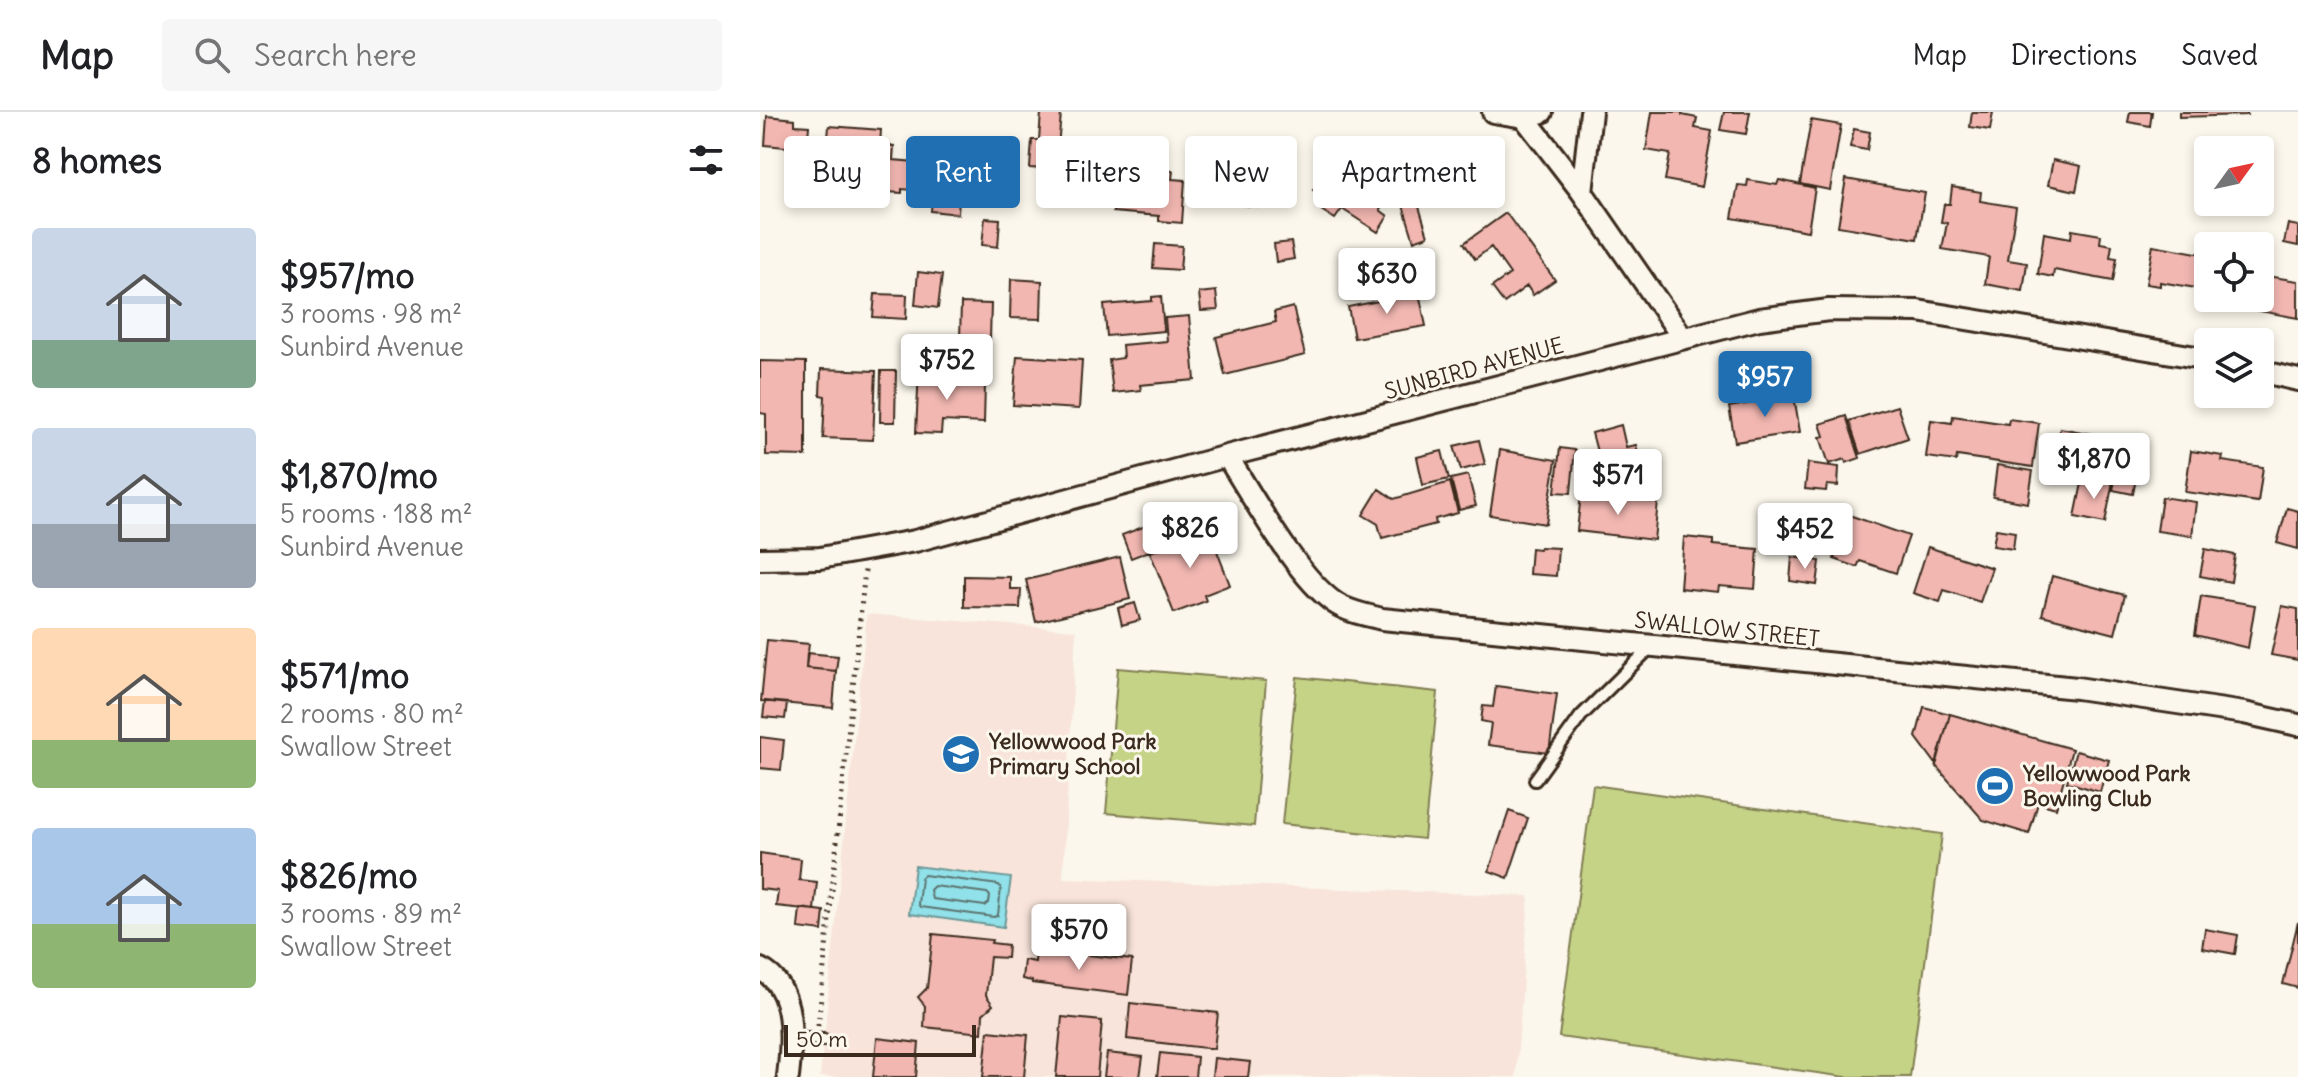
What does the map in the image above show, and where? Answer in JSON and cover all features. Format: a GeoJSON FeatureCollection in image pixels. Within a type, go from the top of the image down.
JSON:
{"type":"FeatureCollection","features":[{"type":"Feature","properties":{"kind":"street"},"geometry":{"type":"LineString","coordinates":[[1493,112],[1533,114],[1582,192],[1683,338]]}},
{"type":"Feature","properties":{"kind":"street"},"geometry":{"type":"LineString","coordinates":[[1582,192],[1591,112]]}},
{"type":"Feature","properties":{"kind":"street","name":"SUNBIRD AVENUE"},"geometry":{"type":"LineString","coordinates":[[760,559],[820,558],[915,541],[1227,456],[1683,338],[1796,312],[1918,311],[2194,357]]}},
{"type":"Feature","properties":{"kind":"street"},"geometry":{"type":"LineString","coordinates":[[2274,374],[2298,380]]}},
{"type":"Feature","properties":{"kind":"street","name":"SWALLOW STREET"},"geometry":{"type":"LineString","coordinates":[[1227,456],[1308,580],[1338,605],[1382,619],[2077,688],[2244,713],[2298,725]]}},
{"type":"Feature","properties":{"kind":"street"},"geometry":{"type":"LineString","coordinates":[[760,969],[774,978],[784,993],[790,1038],[788,1077]]}},
{"type":"Feature","properties":{"kind":"lane"},"geometry":{"type":"LineString","coordinates":[[1535,780],[1581,716],[1653,646]]}},
{"type":"Feature","properties":{"kind":"lane"},"geometry":{"type":"LineString","coordinates":[[790,1038],[820,1039]]}},
{"type":"Feature","properties":{"kind":"path"},"geometry":{"type":"LineString","coordinates":[[820,1039],[867,549]]}},
{"type":"Feature","properties":{"kind":"shaded area","name":"Yellowwood Park Primary School"},"geometry":{"type":"Polygon","coordinates":[[[867,614],[1076,630],[1063,878],[1529,896],[1516,1077],[820,1077],[867,614]]]}},
{"type":"Feature","properties":{"kind":"green space"},"geometry":{"type":"Polygon","coordinates":[[[1118,668],[1266,681],[1254,826],[1106,813],[1118,668]]]}},
{"type":"Feature","properties":{"kind":"green space"},"geometry":{"type":"Polygon","coordinates":[[[1297,677],[1438,692],[1424,839],[1282,824],[1297,677]]]}},
{"type":"Feature","properties":{"kind":"green space"},"geometry":{"type":"Polygon","coordinates":[[[1593,785],[1942,834],[1910,1077],[1846,1077],[1559,1037],[1593,785]]]}},
{"type":"Feature","properties":{"kind":"water"},"geometry":{"type":"Polygon","coordinates":[[[915,866],[1011,878],[1004,927],[909,914],[915,866]]]}},
{"type":"Feature","properties":{"kind":"building"},"geometry":{"type":"Polygon","coordinates":[[[1652,112],[1682,112],[1682,115],[1697,118],[1695,128],[1712,131],[1702,187],[1665,180],[1670,154],[1646,150],[1652,112]]]}},
{"type":"Feature","properties":{"kind":"building"},"geometry":{"type":"Polygon","coordinates":[[[1724,112],[1750,112],[1746,134],[1720,130],[1724,112]]]}},
{"type":"Feature","properties":{"kind":"building"},"geometry":{"type":"Polygon","coordinates":[[[1972,112],[1993,112],[1990,130],[1970,127],[1972,112]]]}},
{"type":"Feature","properties":{"kind":"building"},"geometry":{"type":"Polygon","coordinates":[[[2130,112],[2152,112],[2150,126],[2128,122],[2130,112]]]}},
{"type":"Feature","properties":{"kind":"building"},"geometry":{"type":"Polygon","coordinates":[[[2179,112],[2247,112],[2247,115],[2179,117],[2179,112]]]}},
{"type":"Feature","properties":{"kind":"building"},"geometry":{"type":"Polygon","coordinates":[[[1041,113],[1061,114],[1059,136],[1039,136],[1041,113]]]}},
{"type":"Feature","properties":{"kind":"building"},"geometry":{"type":"Polygon","coordinates":[[[767,116],[795,119],[795,125],[809,126],[808,136],[784,136],[784,147],[765,145],[767,116]]]}},
{"type":"Feature","properties":{"kind":"building"},"geometry":{"type":"Polygon","coordinates":[[[1811,120],[1841,125],[1830,190],[1800,184],[1811,120]]]}},
{"type":"Feature","properties":{"kind":"building"},"geometry":{"type":"Polygon","coordinates":[[[829,126],[881,130],[881,136],[828,136],[829,126]]]}},
{"type":"Feature","properties":{"kind":"building"},"geometry":{"type":"Polygon","coordinates":[[[1854,129],[1870,132],[1867,150],[1850,147],[1854,129]]]}},
{"type":"Feature","properties":{"kind":"building"},"geometry":{"type":"Polygon","coordinates":[[[1032,140],[1036,140],[1036,168],[1030,168],[1032,140]]]}},
{"type":"Feature","properties":{"kind":"building"},"geometry":{"type":"Polygon","coordinates":[[[890,146],[894,146],[893,160],[906,161],[906,189],[902,189],[902,193],[890,192],[890,146]]]}},
{"type":"Feature","properties":{"kind":"building"},"geometry":{"type":"Polygon","coordinates":[[[2053,160],[2081,166],[2076,191],[2048,185],[2053,160]]]}},
{"type":"Feature","properties":{"kind":"building"},"geometry":{"type":"Polygon","coordinates":[[[1169,171],[1173,171],[1172,179],[1185,180],[1182,223],[1159,221],[1159,216],[1113,212],[1113,208],[1169,208],[1169,171]]]}},
{"type":"Feature","properties":{"kind":"building"},"geometry":{"type":"Polygon","coordinates":[[[1846,179],[1925,193],[1917,239],[1838,226],[1846,179]]]}},
{"type":"Feature","properties":{"kind":"building"},"geometry":{"type":"Polygon","coordinates":[[[1748,180],[1777,185],[1779,180],[1815,188],[1808,231],[1732,218],[1738,185],[1747,186],[1748,180]]]}},
{"type":"Feature","properties":{"kind":"building"},"geometry":{"type":"Polygon","coordinates":[[[1952,187],[1981,192],[1980,201],[2016,207],[2008,260],[2027,263],[2023,291],[1985,284],[1989,257],[1942,249],[1947,223],[1941,222],[1944,204],[1950,204],[1952,187]]]}},
{"type":"Feature","properties":{"kind":"building"},"geometry":{"type":"Polygon","coordinates":[[[931,208],[958,208],[958,214],[931,211],[931,208]]]}},
{"type":"Feature","properties":{"kind":"building"},"geometry":{"type":"Polygon","coordinates":[[[1318,208],[1381,208],[1388,216],[1378,232],[1342,209],[1335,219],[1318,208]]]}},
{"type":"Feature","properties":{"kind":"building"},"geometry":{"type":"Polygon","coordinates":[[[1404,208],[1419,208],[1428,236],[1414,241],[1404,208]]]}},
{"type":"Feature","properties":{"kind":"building"},"geometry":{"type":"Polygon","coordinates":[[[1506,213],[1555,280],[1533,295],[1527,286],[1504,303],[1492,287],[1510,274],[1491,247],[1475,259],[1464,243],[1506,213]]]}},
{"type":"Feature","properties":{"kind":"building"},"geometry":{"type":"Polygon","coordinates":[[[985,218],[1000,219],[998,247],[982,245],[985,218]]]}},
{"type":"Feature","properties":{"kind":"building"},"geometry":{"type":"Polygon","coordinates":[[[2288,224],[2298,226],[2298,246],[2284,243],[2288,224]]]}},
{"type":"Feature","properties":{"kind":"building"},"geometry":{"type":"Polygon","coordinates":[[[2072,230],[2101,235],[2100,243],[2112,245],[2110,257],[2117,258],[2113,281],[2054,270],[2053,277],[2038,274],[2044,233],[2071,238],[2072,230]]]}},
{"type":"Feature","properties":{"kind":"building"},"geometry":{"type":"Polygon","coordinates":[[[1291,242],[1294,259],[1276,262],[1274,244],[1291,242]]]}},
{"type":"Feature","properties":{"kind":"building"},"geometry":{"type":"Polygon","coordinates":[[[1155,244],[1182,246],[1180,270],[1153,268],[1155,244]]]}},
{"type":"Feature","properties":{"kind":"building"},"geometry":{"type":"Polygon","coordinates":[[[2153,245],[2194,252],[2194,288],[2160,282],[2160,286],[2146,284],[2153,245]]]}},
{"type":"Feature","properties":{"kind":"building"},"geometry":{"type":"Polygon","coordinates":[[[918,272],[942,275],[938,308],[915,305],[918,272]]]}},
{"type":"Feature","properties":{"kind":"building"},"geometry":{"type":"Polygon","coordinates":[[[2274,277],[2298,281],[2298,318],[2265,312],[2274,312],[2274,277]]]}},
{"type":"Feature","properties":{"kind":"building"},"geometry":{"type":"Polygon","coordinates":[[[1011,279],[1042,281],[1041,319],[1010,318],[1011,279]]]}},
{"type":"Feature","properties":{"kind":"building"},"geometry":{"type":"Polygon","coordinates":[[[1216,291],[1218,310],[1201,311],[1199,293],[1216,291]]]}},
{"type":"Feature","properties":{"kind":"building"},"geometry":{"type":"Polygon","coordinates":[[[1419,293],[1426,326],[1354,338],[1348,307],[1419,293]]]}},
{"type":"Feature","properties":{"kind":"building"},"geometry":{"type":"Polygon","coordinates":[[[875,294],[907,295],[906,319],[873,317],[875,294]]]}},
{"type":"Feature","properties":{"kind":"building"},"geometry":{"type":"Polygon","coordinates":[[[1161,296],[1164,331],[1107,336],[1104,305],[1152,301],[1152,297],[1161,296]]]}},
{"type":"Feature","properties":{"kind":"building"},"geometry":{"type":"Polygon","coordinates":[[[961,303],[991,304],[990,340],[960,339],[961,303]]]}},
{"type":"Feature","properties":{"kind":"building"},"geometry":{"type":"Polygon","coordinates":[[[1293,307],[1305,355],[1225,375],[1216,337],[1276,322],[1274,312],[1293,307]]]}},
{"type":"Feature","properties":{"kind":"building"},"geometry":{"type":"Polygon","coordinates":[[[1189,316],[1195,380],[1140,385],[1141,390],[1113,393],[1109,360],[1123,358],[1122,345],[1167,341],[1165,318],[1189,316]]]}},
{"type":"Feature","properties":{"kind":"building"},"geometry":{"type":"Polygon","coordinates":[[[1017,356],[1082,360],[1079,409],[1013,405],[1017,356]]]}},
{"type":"Feature","properties":{"kind":"building"},"geometry":{"type":"Polygon","coordinates":[[[760,361],[806,362],[806,456],[766,455],[766,414],[760,413],[760,361]]]}},
{"type":"Feature","properties":{"kind":"building"},"geometry":{"type":"Polygon","coordinates":[[[919,368],[944,369],[944,381],[985,383],[984,423],[942,421],[941,434],[916,433],[919,368]]]}},
{"type":"Feature","properties":{"kind":"building"},"geometry":{"type":"Polygon","coordinates":[[[821,369],[876,371],[873,440],[823,438],[825,396],[820,395],[821,369]]]}},
{"type":"Feature","properties":{"kind":"building"},"geometry":{"type":"Polygon","coordinates":[[[881,371],[896,371],[895,422],[880,422],[881,371]]]}},
{"type":"Feature","properties":{"kind":"building"},"geometry":{"type":"Polygon","coordinates":[[[1794,396],[1800,432],[1735,442],[1729,407],[1794,396]]]}},
{"type":"Feature","properties":{"kind":"building"},"geometry":{"type":"Polygon","coordinates":[[[1897,406],[1908,438],[1860,454],[1849,421],[1897,406]]]}},
{"type":"Feature","properties":{"kind":"building"},"geometry":{"type":"Polygon","coordinates":[[[1846,416],[1860,458],[1829,464],[1820,437],[1824,436],[1820,424],[1846,416]]]}},
{"type":"Feature","properties":{"kind":"building"},"geometry":{"type":"Polygon","coordinates":[[[1953,416],[2008,424],[2009,419],[2039,423],[2033,467],[1957,456],[1956,461],[1926,457],[1931,420],[1952,423],[1953,416]]]}},
{"type":"Feature","properties":{"kind":"building"},"geometry":{"type":"Polygon","coordinates":[[[1621,425],[1626,447],[1636,445],[1642,467],[1617,473],[1617,496],[1595,494],[1591,465],[1600,463],[1592,433],[1621,425]]]}},
{"type":"Feature","properties":{"kind":"building"},"geometry":{"type":"Polygon","coordinates":[[[2060,428],[2143,443],[2133,494],[2113,490],[2117,471],[2092,466],[2090,479],[2080,477],[2078,483],[2050,478],[2060,428]]]}},
{"type":"Feature","properties":{"kind":"building"},"geometry":{"type":"Polygon","coordinates":[[[1479,440],[1485,464],[1461,470],[1454,446],[1479,440]]]}},
{"type":"Feature","properties":{"kind":"building"},"geometry":{"type":"Polygon","coordinates":[[[1560,448],[1575,450],[1571,493],[1555,492],[1560,448]]]}},
{"type":"Feature","properties":{"kind":"building"},"geometry":{"type":"Polygon","coordinates":[[[1500,450],[1556,460],[1546,524],[1490,515],[1500,450]]]}},
{"type":"Feature","properties":{"kind":"building"},"geometry":{"type":"Polygon","coordinates":[[[1442,451],[1449,479],[1423,485],[1417,457],[1442,451]]]}},
{"type":"Feature","properties":{"kind":"building"},"geometry":{"type":"Polygon","coordinates":[[[2191,451],[2223,456],[2222,461],[2263,467],[2258,502],[2185,492],[2191,451]]]}},
{"type":"Feature","properties":{"kind":"building"},"geometry":{"type":"Polygon","coordinates":[[[1808,463],[1839,467],[1838,486],[1827,485],[1826,491],[1805,489],[1808,463]]]}},
{"type":"Feature","properties":{"kind":"building"},"geometry":{"type":"Polygon","coordinates":[[[1997,465],[2033,471],[2028,503],[1993,497],[1997,465]]]}},
{"type":"Feature","properties":{"kind":"building"},"geometry":{"type":"Polygon","coordinates":[[[1468,475],[1476,506],[1459,510],[1451,479],[1468,475]]]}},
{"type":"Feature","properties":{"kind":"building"},"geometry":{"type":"Polygon","coordinates":[[[2099,479],[2113,481],[2105,523],[2075,517],[2082,483],[2098,486],[2099,479]]]}},
{"type":"Feature","properties":{"kind":"building"},"geometry":{"type":"Polygon","coordinates":[[[1450,482],[1458,513],[1435,519],[1436,524],[1382,538],[1378,524],[1363,515],[1379,489],[1394,499],[1450,482]]]}},
{"type":"Feature","properties":{"kind":"building"},"geometry":{"type":"Polygon","coordinates":[[[1581,494],[1658,502],[1654,540],[1577,531],[1581,494]]]}},
{"type":"Feature","properties":{"kind":"building"},"geometry":{"type":"Polygon","coordinates":[[[2162,497],[2196,502],[2192,536],[2157,531],[2162,497]]]}},
{"type":"Feature","properties":{"kind":"building"},"geometry":{"type":"Polygon","coordinates":[[[2287,508],[2298,511],[2298,549],[2277,543],[2287,508]]]}},
{"type":"Feature","properties":{"kind":"building"},"geometry":{"type":"Polygon","coordinates":[[[1849,515],[1909,536],[1896,573],[1860,561],[1857,567],[1834,559],[1849,515]]]}},
{"type":"Feature","properties":{"kind":"building"},"geometry":{"type":"Polygon","coordinates":[[[1148,525],[1157,548],[1131,558],[1122,535],[1148,525]]]}},
{"type":"Feature","properties":{"kind":"building"},"geometry":{"type":"Polygon","coordinates":[[[1996,529],[2015,532],[2013,549],[1993,546],[1996,529]]]}},
{"type":"Feature","properties":{"kind":"building"},"geometry":{"type":"Polygon","coordinates":[[[1209,530],[1230,585],[1204,595],[1206,601],[1174,613],[1150,552],[1209,530]]]}},
{"type":"Feature","properties":{"kind":"building"},"geometry":{"type":"Polygon","coordinates":[[[1684,537],[1713,540],[1713,545],[1758,549],[1755,589],[1719,586],[1718,592],[1680,588],[1684,537]]]}},
{"type":"Feature","properties":{"kind":"building"},"geometry":{"type":"Polygon","coordinates":[[[1928,547],[1992,568],[1980,602],[1944,590],[1940,602],[1913,593],[1928,547]]]}},
{"type":"Feature","properties":{"kind":"building"},"geometry":{"type":"Polygon","coordinates":[[[1531,548],[1558,548],[1556,576],[1529,574],[1531,548]]]}},
{"type":"Feature","properties":{"kind":"building"},"geometry":{"type":"Polygon","coordinates":[[[2205,549],[2235,555],[2231,582],[2200,576],[2205,549]]]}},
{"type":"Feature","properties":{"kind":"building"},"geometry":{"type":"Polygon","coordinates":[[[1120,557],[1130,599],[1036,622],[1026,580],[1120,557]]]}},
{"type":"Feature","properties":{"kind":"building"},"geometry":{"type":"Polygon","coordinates":[[[1792,557],[1820,561],[1817,585],[1790,581],[1792,557]]]}},
{"type":"Feature","properties":{"kind":"building"},"geometry":{"type":"Polygon","coordinates":[[[964,576],[1010,577],[1010,589],[1021,589],[1020,608],[964,607],[964,576]]]}},
{"type":"Feature","properties":{"kind":"building"},"geometry":{"type":"Polygon","coordinates":[[[2052,576],[2125,595],[2115,634],[2042,615],[2052,576]]]}},
{"type":"Feature","properties":{"kind":"building"},"geometry":{"type":"Polygon","coordinates":[[[2201,596],[2255,605],[2248,648],[2195,635],[2201,596]]]}},
{"type":"Feature","properties":{"kind":"building"},"geometry":{"type":"Polygon","coordinates":[[[1135,603],[1140,620],[1122,625],[1118,608],[1135,603]]]}},
{"type":"Feature","properties":{"kind":"building"},"geometry":{"type":"Polygon","coordinates":[[[2282,606],[2298,609],[2298,660],[2271,655],[2282,606]]]}},
{"type":"Feature","properties":{"kind":"building"},"geometry":{"type":"Polygon","coordinates":[[[767,640],[809,644],[806,668],[836,671],[833,708],[761,701],[767,640]]]}},
{"type":"Feature","properties":{"kind":"building"},"geometry":{"type":"Polygon","coordinates":[[[807,653],[838,656],[836,671],[806,668],[807,653]]]}},
{"type":"Feature","properties":{"kind":"building"},"geometry":{"type":"Polygon","coordinates":[[[1496,686],[1557,694],[1549,753],[1488,745],[1491,723],[1481,721],[1483,706],[1493,707],[1496,686]]]}},
{"type":"Feature","properties":{"kind":"building"},"geometry":{"type":"Polygon","coordinates":[[[765,701],[787,703],[785,719],[763,717],[765,701]]]}},
{"type":"Feature","properties":{"kind":"building"},"geometry":{"type":"Polygon","coordinates":[[[1924,707],[1950,714],[1936,764],[1916,737],[1924,707]]]}},
{"type":"Feature","properties":{"kind":"building"},"geometry":{"type":"Polygon","coordinates":[[[1950,714],[2072,749],[2056,808],[2038,803],[2029,834],[1983,820],[1936,766],[1950,714]]]}},
{"type":"Feature","properties":{"kind":"building"},"geometry":{"type":"Polygon","coordinates":[[[760,737],[784,740],[781,770],[760,768],[760,737]]]}},
{"type":"Feature","properties":{"kind":"building"},"geometry":{"type":"Polygon","coordinates":[[[2076,751],[2109,760],[2100,792],[2067,782],[2076,751]]]}},
{"type":"Feature","properties":{"kind":"building"},"geometry":{"type":"Polygon","coordinates":[[[1509,811],[1528,818],[1508,878],[1489,871],[1509,811]]]}},
{"type":"Feature","properties":{"kind":"building"},"geometry":{"type":"Polygon","coordinates":[[[760,853],[801,859],[799,880],[817,882],[814,910],[776,906],[778,891],[760,889],[760,853]]]}},
{"type":"Feature","properties":{"kind":"building"},"geometry":{"type":"Polygon","coordinates":[[[800,908],[824,911],[822,931],[798,928],[800,908]]]}},
{"type":"Feature","properties":{"kind":"building"},"geometry":{"type":"Polygon","coordinates":[[[2298,922],[2298,988],[2283,984],[2298,922]]]}},
{"type":"Feature","properties":{"kind":"building"},"geometry":{"type":"Polygon","coordinates":[[[2205,929],[2238,935],[2235,954],[2202,948],[2205,929]]]}},
{"type":"Feature","properties":{"kind":"building"},"geometry":{"type":"Polygon","coordinates":[[[933,934],[992,940],[991,943],[1008,945],[1007,958],[990,957],[986,995],[993,1005],[983,1014],[982,1033],[924,1027],[925,1006],[918,997],[927,988],[933,934]]]}},
{"type":"Feature","properties":{"kind":"building"},"geometry":{"type":"Polygon","coordinates":[[[1036,949],[1132,960],[1128,995],[1032,983],[1022,979],[1024,960],[1035,962],[1036,949]]]}},
{"type":"Feature","properties":{"kind":"building"},"geometry":{"type":"Polygon","coordinates":[[[1130,1003],[1218,1013],[1214,1049],[1127,1039],[1130,1003]]]}},
{"type":"Feature","properties":{"kind":"building"},"geometry":{"type":"Polygon","coordinates":[[[1062,1017],[1102,1021],[1097,1077],[1056,1077],[1062,1017]]]}},
{"type":"Feature","properties":{"kind":"building"},"geometry":{"type":"Polygon","coordinates":[[[988,1031],[1028,1035],[1024,1077],[983,1077],[988,1031]]]}},
{"type":"Feature","properties":{"kind":"building"},"geometry":{"type":"Polygon","coordinates":[[[877,1038],[919,1043],[916,1077],[873,1077],[877,1038]]]}},
{"type":"Feature","properties":{"kind":"building"},"geometry":{"type":"Polygon","coordinates":[[[1107,1053],[1143,1057],[1140,1077],[1104,1077],[1107,1053]]]}},
{"type":"Feature","properties":{"kind":"building"},"geometry":{"type":"Polygon","coordinates":[[[1160,1053],[1197,1057],[1195,1077],[1157,1077],[1160,1053]]]}},
{"type":"Feature","properties":{"kind":"building"},"geometry":{"type":"Polygon","coordinates":[[[1214,1058],[1250,1062],[1248,1077],[1212,1077],[1214,1058]]]}},
{"type":"Feature","properties":{"kind":"place","name":"Yellowwood Park Primary School"},"geometry":{"type":"Point","coordinates":[961,754]}},
{"type":"Feature","properties":{"kind":"place","name":"Yellowwood Park Bowling Club"},"geometry":{"type":"Point","coordinates":[1995,786]}}]}
